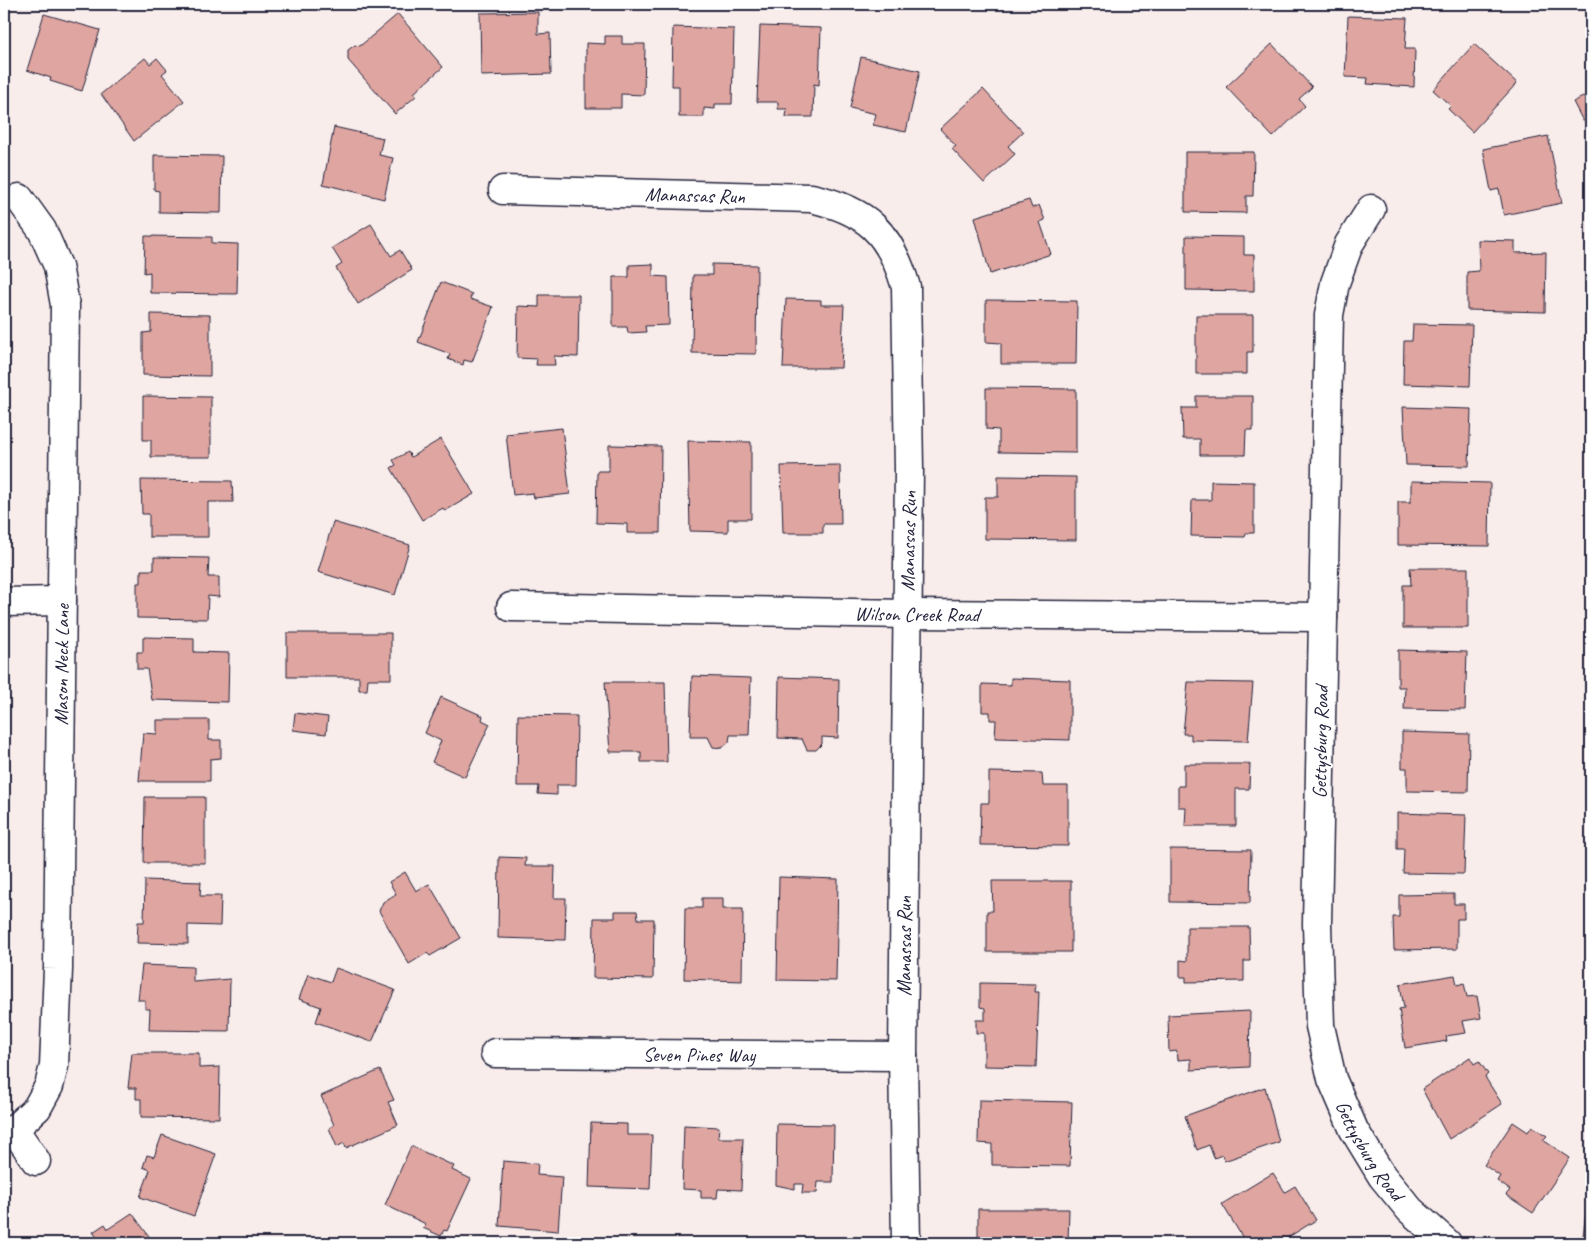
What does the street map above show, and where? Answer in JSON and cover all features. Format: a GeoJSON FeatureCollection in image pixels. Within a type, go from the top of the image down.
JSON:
{"type":"FeatureCollection","features":[{"type":"Feature","properties":{"kind":"street","name":"Manassas Run"},"geometry":{"type":"LineString","coordinates":[[503,190],[811,198],[834,203],[862,216],[884,237],[899,263],[906,286],[909,470],[903,1056],[906,1243]]}},
{"type":"Feature","properties":{"kind":"street","name":"Mason Neck Lane"},"geometry":{"type":"LineString","coordinates":[[19,198],[42,230],[58,266],[65,305],[58,969],[54,1066],[49,1086],[37,1108],[9,1131],[36,1161]]}},
{"type":"Feature","properties":{"kind":"street","name":"Gettysburg Road"},"geometry":{"type":"LineString","coordinates":[[1371,209],[1349,244],[1335,283],[1329,315],[1317,924],[1320,1026],[1332,1079],[1354,1130],[1382,1176],[1404,1204],[1447,1243]]}},
{"type":"Feature","properties":{"kind":"street"},"geometry":{"type":"LineString","coordinates":[[4,602],[62,601]]}},
{"type":"Feature","properties":{"kind":"street","name":"Wilson Creek Road"},"geometry":{"type":"LineString","coordinates":[[511,608],[907,614],[1323,617]]}},
{"type":"Feature","properties":{"kind":"street","name":"Seven Pines Way"},"geometry":{"type":"LineString","coordinates":[[495,1053],[903,1056]]}},
{"type":"Feature","properties":{"kind":"building"},"geometry":{"type":"Polygon","coordinates":[[[5,8],[7,84],[4,84],[5,8]]]}},
{"type":"Feature","properties":{"kind":"building"},"geometry":{"type":"Polygon","coordinates":[[[538,12],[538,34],[550,33],[551,74],[481,76],[480,13],[538,12]]]}},
{"type":"Feature","properties":{"kind":"building"},"geometry":{"type":"Polygon","coordinates":[[[44,14],[100,30],[82,91],[50,81],[51,78],[27,70],[44,14]]]}},
{"type":"Feature","properties":{"kind":"building"},"geometry":{"type":"Polygon","coordinates":[[[398,14],[443,67],[414,93],[416,96],[395,114],[348,60],[348,50],[355,45],[360,46],[398,14]]]}},
{"type":"Feature","properties":{"kind":"building"},"geometry":{"type":"Polygon","coordinates":[[[1348,16],[1407,18],[1405,49],[1415,49],[1414,87],[1367,84],[1368,78],[1345,77],[1348,16]]]}},
{"type":"Feature","properties":{"kind":"building"},"geometry":{"type":"Polygon","coordinates":[[[760,26],[821,28],[819,85],[814,84],[813,117],[786,117],[787,109],[778,109],[778,102],[757,102],[760,26]]]}},
{"type":"Feature","properties":{"kind":"building"},"geometry":{"type":"Polygon","coordinates":[[[673,27],[734,29],[732,104],[715,104],[715,109],[704,108],[704,117],[679,117],[679,86],[672,86],[673,27]]]}},
{"type":"Feature","properties":{"kind":"building"},"geometry":{"type":"Polygon","coordinates":[[[605,36],[622,36],[622,44],[645,44],[644,95],[621,94],[621,108],[586,108],[586,43],[605,44],[605,36]]]}},
{"type":"Feature","properties":{"kind":"building"},"geometry":{"type":"Polygon","coordinates":[[[1272,44],[1312,87],[1299,99],[1305,106],[1273,137],[1226,87],[1272,44]]]}},
{"type":"Feature","properties":{"kind":"building"},"geometry":{"type":"Polygon","coordinates":[[[1474,44],[1517,83],[1472,132],[1448,109],[1451,106],[1433,90],[1474,44]]]}},
{"type":"Feature","properties":{"kind":"building"},"geometry":{"type":"Polygon","coordinates":[[[861,57],[920,71],[906,132],[873,125],[876,114],[850,108],[861,57]]]}},
{"type":"Feature","properties":{"kind":"building"},"geometry":{"type":"Polygon","coordinates":[[[145,58],[150,64],[157,58],[167,70],[162,74],[184,101],[134,141],[101,94],[145,58]]]}},
{"type":"Feature","properties":{"kind":"building"},"geometry":{"type":"Polygon","coordinates":[[[983,89],[1023,132],[1008,146],[1015,154],[984,183],[952,149],[956,146],[940,129],[983,89]]]}},
{"type":"Feature","properties":{"kind":"building"},"geometry":{"type":"Polygon","coordinates":[[[1591,93],[1591,117],[1583,121],[1573,102],[1591,93]]]}},
{"type":"Feature","properties":{"kind":"building"},"geometry":{"type":"Polygon","coordinates":[[[334,127],[383,138],[379,155],[393,158],[384,199],[323,184],[334,127]]]}},
{"type":"Feature","properties":{"kind":"building"},"geometry":{"type":"Polygon","coordinates":[[[1548,136],[1562,203],[1504,215],[1499,189],[1491,191],[1483,149],[1548,136]]]}},
{"type":"Feature","properties":{"kind":"building"},"geometry":{"type":"Polygon","coordinates":[[[1185,152],[1254,152],[1253,196],[1246,196],[1246,213],[1185,212],[1185,152]]]}},
{"type":"Feature","properties":{"kind":"building"},"geometry":{"type":"Polygon","coordinates":[[[154,155],[222,156],[221,213],[159,212],[159,191],[154,190],[154,155]]]}},
{"type":"Feature","properties":{"kind":"building"},"geometry":{"type":"Polygon","coordinates":[[[1029,200],[1032,208],[1039,205],[1045,220],[1040,222],[1051,254],[990,274],[975,217],[1029,200]]]}},
{"type":"Feature","properties":{"kind":"building"},"geometry":{"type":"Polygon","coordinates":[[[371,224],[391,256],[400,250],[412,270],[358,304],[336,268],[342,264],[332,248],[371,224]]]}},
{"type":"Feature","properties":{"kind":"building"},"geometry":{"type":"Polygon","coordinates":[[[145,236],[212,237],[212,243],[238,244],[237,294],[150,293],[150,272],[144,273],[145,236]]]}},
{"type":"Feature","properties":{"kind":"building"},"geometry":{"type":"Polygon","coordinates":[[[1186,236],[1244,237],[1244,255],[1254,255],[1254,291],[1186,290],[1186,236]]]}},
{"type":"Feature","properties":{"kind":"building"},"geometry":{"type":"Polygon","coordinates":[[[1478,240],[1515,241],[1515,253],[1546,252],[1545,312],[1467,310],[1467,272],[1479,271],[1478,240]]]}},
{"type":"Feature","properties":{"kind":"building"},"geometry":{"type":"Polygon","coordinates":[[[653,264],[653,276],[668,277],[669,325],[645,326],[646,332],[628,333],[627,327],[613,327],[613,277],[629,277],[629,265],[653,264]]]}},
{"type":"Feature","properties":{"kind":"building"},"geometry":{"type":"Polygon","coordinates":[[[712,264],[757,265],[756,354],[692,353],[693,275],[712,275],[712,264]]]}},
{"type":"Feature","properties":{"kind":"building"},"geometry":{"type":"Polygon","coordinates":[[[441,282],[472,294],[470,299],[493,307],[472,362],[464,360],[463,365],[448,359],[450,354],[418,342],[441,282]]]}},
{"type":"Feature","properties":{"kind":"building"},"geometry":{"type":"Polygon","coordinates":[[[539,295],[579,295],[578,357],[554,356],[555,365],[536,365],[537,359],[517,358],[518,306],[539,307],[539,295]]]}},
{"type":"Feature","properties":{"kind":"building"},"geometry":{"type":"Polygon","coordinates":[[[786,299],[821,300],[821,305],[844,305],[841,368],[783,368],[786,299]]]}},
{"type":"Feature","properties":{"kind":"building"},"geometry":{"type":"Polygon","coordinates":[[[986,300],[1077,301],[1076,364],[1001,364],[1001,343],[986,342],[986,300]]]}},
{"type":"Feature","properties":{"kind":"building"},"geometry":{"type":"Polygon","coordinates":[[[151,314],[210,315],[210,376],[143,375],[143,333],[151,332],[151,314]]]}},
{"type":"Feature","properties":{"kind":"building"},"geometry":{"type":"Polygon","coordinates":[[[1196,315],[1253,315],[1253,352],[1247,352],[1247,374],[1196,374],[1196,315]]]}},
{"type":"Feature","properties":{"kind":"building"},"geometry":{"type":"Polygon","coordinates":[[[1413,324],[1472,325],[1470,386],[1403,384],[1404,341],[1412,341],[1413,324]]]}},
{"type":"Feature","properties":{"kind":"building"},"geometry":{"type":"Polygon","coordinates":[[[986,388],[1076,389],[1076,453],[999,452],[999,430],[986,429],[986,388]]]}},
{"type":"Feature","properties":{"kind":"building"},"geometry":{"type":"Polygon","coordinates":[[[143,396],[211,397],[211,457],[151,457],[151,440],[143,440],[143,396]]]}},
{"type":"Feature","properties":{"kind":"building"},"geometry":{"type":"Polygon","coordinates":[[[1196,396],[1253,396],[1253,430],[1246,430],[1245,455],[1200,455],[1200,439],[1183,439],[1182,408],[1196,408],[1196,396]]]}},
{"type":"Feature","properties":{"kind":"building"},"geometry":{"type":"Polygon","coordinates":[[[1403,407],[1471,409],[1469,466],[1406,465],[1403,407]]]}},
{"type":"Feature","properties":{"kind":"building"},"geometry":{"type":"Polygon","coordinates":[[[562,428],[570,494],[534,498],[533,493],[513,495],[506,434],[562,428]]]}},
{"type":"Feature","properties":{"kind":"building"},"geometry":{"type":"Polygon","coordinates":[[[441,439],[474,494],[445,511],[443,508],[422,520],[391,468],[396,465],[393,460],[408,452],[411,457],[441,439]]]}},
{"type":"Feature","properties":{"kind":"building"},"geometry":{"type":"Polygon","coordinates":[[[688,441],[751,442],[751,519],[728,519],[728,532],[690,531],[688,441]]]}},
{"type":"Feature","properties":{"kind":"building"},"geometry":{"type":"Polygon","coordinates":[[[609,445],[661,446],[660,533],[627,533],[627,524],[596,523],[597,471],[609,471],[609,445]]]}},
{"type":"Feature","properties":{"kind":"building"},"geometry":{"type":"Polygon","coordinates":[[[840,465],[841,524],[823,524],[823,533],[783,533],[781,466],[840,465]]]}},
{"type":"Feature","properties":{"kind":"building"},"geometry":{"type":"Polygon","coordinates":[[[998,476],[1076,477],[1076,540],[985,539],[985,497],[998,497],[998,476]]]}},
{"type":"Feature","properties":{"kind":"building"},"geometry":{"type":"Polygon","coordinates":[[[141,480],[232,481],[233,502],[208,502],[208,537],[149,537],[149,514],[142,514],[141,480]]]}},
{"type":"Feature","properties":{"kind":"building"},"geometry":{"type":"Polygon","coordinates":[[[1211,481],[1254,482],[1254,533],[1246,533],[1245,537],[1191,536],[1192,500],[1211,500],[1211,481]]]}},
{"type":"Feature","properties":{"kind":"building"},"geometry":{"type":"Polygon","coordinates":[[[1411,481],[1490,483],[1489,546],[1398,545],[1398,502],[1411,502],[1411,481]]]}},
{"type":"Feature","properties":{"kind":"building"},"geometry":{"type":"Polygon","coordinates":[[[333,522],[410,545],[395,595],[318,572],[333,522]]]}},
{"type":"Feature","properties":{"kind":"building"},"geometry":{"type":"Polygon","coordinates":[[[154,557],[209,558],[208,577],[219,577],[219,597],[208,596],[207,619],[137,618],[137,583],[141,583],[141,570],[154,570],[154,557]]]}},
{"type":"Feature","properties":{"kind":"building"},"geometry":{"type":"Polygon","coordinates":[[[1410,568],[1468,568],[1468,628],[1403,628],[1403,585],[1411,585],[1410,568]]]}},
{"type":"Feature","properties":{"kind":"building"},"geometry":{"type":"Polygon","coordinates":[[[287,633],[391,633],[391,679],[368,679],[367,690],[359,690],[359,677],[287,677],[287,633]]]}},
{"type":"Feature","properties":{"kind":"building"},"geometry":{"type":"Polygon","coordinates":[[[143,637],[194,638],[194,652],[229,653],[228,702],[152,700],[147,669],[137,669],[137,652],[143,652],[143,637]]]}},
{"type":"Feature","properties":{"kind":"building"},"geometry":{"type":"Polygon","coordinates":[[[1398,650],[1467,652],[1465,710],[1404,709],[1405,687],[1398,687],[1398,650]]]}},
{"type":"Feature","properties":{"kind":"building"},"geometry":{"type":"Polygon","coordinates":[[[692,676],[751,678],[749,735],[730,735],[729,742],[722,748],[713,747],[708,737],[690,737],[692,676]]]}},
{"type":"Feature","properties":{"kind":"building"},"geometry":{"type":"Polygon","coordinates":[[[779,677],[839,679],[838,738],[822,737],[822,744],[816,750],[807,750],[802,739],[778,738],[779,677]]]}},
{"type":"Feature","properties":{"kind":"building"},"geometry":{"type":"Polygon","coordinates":[[[1011,678],[1070,680],[1070,740],[995,738],[996,720],[990,720],[990,712],[982,712],[982,684],[1011,685],[1011,678]]]}},
{"type":"Feature","properties":{"kind":"building"},"geometry":{"type":"Polygon","coordinates":[[[605,682],[665,682],[667,762],[641,762],[641,752],[610,752],[605,682]]]}},
{"type":"Feature","properties":{"kind":"building"},"geometry":{"type":"Polygon","coordinates":[[[1188,682],[1253,683],[1248,741],[1191,740],[1191,734],[1183,734],[1188,682]]]}},
{"type":"Feature","properties":{"kind":"building"},"geometry":{"type":"Polygon","coordinates":[[[441,697],[483,716],[482,720],[490,724],[465,777],[432,762],[441,741],[425,733],[441,697]]]}},
{"type":"Feature","properties":{"kind":"building"},"geometry":{"type":"Polygon","coordinates":[[[295,713],[328,717],[326,734],[293,730],[295,713]]]}},
{"type":"Feature","properties":{"kind":"building"},"geometry":{"type":"Polygon","coordinates":[[[518,715],[577,716],[576,785],[557,785],[557,795],[538,794],[539,786],[517,786],[518,715]]]}},
{"type":"Feature","properties":{"kind":"building"},"geometry":{"type":"Polygon","coordinates":[[[157,720],[209,720],[209,740],[221,740],[221,758],[210,759],[210,781],[139,781],[143,733],[157,734],[157,720]]]}},
{"type":"Feature","properties":{"kind":"building"},"geometry":{"type":"Polygon","coordinates":[[[1402,732],[1469,734],[1468,792],[1407,791],[1407,768],[1402,768],[1402,732]]]}},
{"type":"Feature","properties":{"kind":"building"},"geometry":{"type":"Polygon","coordinates":[[[1184,764],[1250,764],[1249,789],[1236,789],[1236,826],[1185,826],[1186,807],[1178,807],[1178,786],[1184,786],[1184,764]]]}},
{"type":"Feature","properties":{"kind":"building"},"geometry":{"type":"Polygon","coordinates":[[[989,772],[1042,773],[1043,786],[1068,786],[1068,846],[980,845],[981,803],[989,803],[989,772]]]}},
{"type":"Feature","properties":{"kind":"building"},"geometry":{"type":"Polygon","coordinates":[[[145,797],[205,797],[205,863],[144,863],[145,797]]]}},
{"type":"Feature","properties":{"kind":"building"},"geometry":{"type":"Polygon","coordinates":[[[1397,813],[1466,815],[1464,874],[1403,873],[1404,849],[1397,849],[1397,813]]]}},
{"type":"Feature","properties":{"kind":"building"},"geometry":{"type":"Polygon","coordinates":[[[1170,849],[1251,850],[1250,903],[1170,902],[1170,849]]]}},
{"type":"Feature","properties":{"kind":"building"},"geometry":{"type":"Polygon","coordinates":[[[499,857],[526,858],[525,866],[555,866],[554,898],[566,898],[565,940],[498,938],[499,857]]]}},
{"type":"Feature","properties":{"kind":"building"},"geometry":{"type":"Polygon","coordinates":[[[405,872],[416,891],[429,884],[461,938],[430,956],[427,953],[409,964],[379,911],[383,902],[396,894],[389,882],[405,872]]]}},
{"type":"Feature","properties":{"kind":"building"},"geometry":{"type":"Polygon","coordinates":[[[779,877],[838,879],[836,981],[777,980],[779,877]]]}},
{"type":"Feature","properties":{"kind":"building"},"geometry":{"type":"Polygon","coordinates":[[[145,880],[201,882],[200,896],[221,896],[220,926],[188,925],[188,944],[137,943],[138,922],[144,922],[145,880]]]}},
{"type":"Feature","properties":{"kind":"building"},"geometry":{"type":"Polygon","coordinates":[[[992,881],[1071,881],[1071,952],[987,952],[987,911],[993,911],[992,881]]]}},
{"type":"Feature","properties":{"kind":"building"},"geometry":{"type":"Polygon","coordinates":[[[1454,894],[1454,904],[1464,904],[1464,919],[1457,919],[1457,949],[1394,950],[1393,917],[1399,917],[1399,895],[1454,894]]]}},
{"type":"Feature","properties":{"kind":"building"},"geometry":{"type":"Polygon","coordinates":[[[702,898],[723,898],[723,909],[743,909],[742,981],[684,979],[685,908],[702,908],[702,898]]]}},
{"type":"Feature","properties":{"kind":"building"},"geometry":{"type":"Polygon","coordinates":[[[615,911],[637,911],[638,919],[654,919],[653,979],[593,978],[594,918],[615,918],[615,911]]]}},
{"type":"Feature","properties":{"kind":"building"},"geometry":{"type":"Polygon","coordinates":[[[1187,927],[1249,927],[1250,961],[1244,961],[1244,981],[1186,982],[1186,977],[1180,977],[1180,960],[1187,961],[1187,927]]]}},
{"type":"Feature","properties":{"kind":"building"},"geometry":{"type":"Polygon","coordinates":[[[142,965],[193,967],[193,982],[230,979],[229,1031],[149,1030],[150,1009],[145,1009],[145,1000],[138,1000],[142,965]]]}},
{"type":"Feature","properties":{"kind":"building"},"geometry":{"type":"Polygon","coordinates":[[[336,968],[395,990],[372,1042],[316,1022],[321,1007],[299,999],[308,974],[331,982],[336,968]]]}},
{"type":"Feature","properties":{"kind":"building"},"geometry":{"type":"Polygon","coordinates":[[[1455,975],[1457,985],[1464,983],[1467,997],[1477,996],[1481,1018],[1463,1021],[1466,1033],[1446,1036],[1447,1041],[1405,1048],[1399,1009],[1404,1008],[1400,984],[1455,975]]]}},
{"type":"Feature","properties":{"kind":"building"},"geometry":{"type":"Polygon","coordinates":[[[980,983],[1036,984],[1035,992],[1039,992],[1036,1067],[984,1066],[984,1033],[976,1033],[976,1020],[985,1020],[985,1008],[980,1007],[980,983]]]}},
{"type":"Feature","properties":{"kind":"building"},"geometry":{"type":"Polygon","coordinates":[[[1250,1011],[1249,1067],[1191,1070],[1191,1059],[1178,1060],[1177,1051],[1169,1052],[1168,1015],[1250,1011]]]}},
{"type":"Feature","properties":{"kind":"building"},"geometry":{"type":"Polygon","coordinates":[[[132,1053],[199,1053],[199,1068],[220,1067],[219,1118],[141,1117],[141,1099],[136,1099],[136,1088],[128,1088],[132,1053]]]}},
{"type":"Feature","properties":{"kind":"building"},"geometry":{"type":"Polygon","coordinates":[[[1470,1057],[1474,1064],[1479,1061],[1488,1074],[1485,1077],[1502,1104],[1449,1139],[1422,1089],[1470,1057]]]}},
{"type":"Feature","properties":{"kind":"building"},"geometry":{"type":"Polygon","coordinates":[[[380,1070],[394,1100],[388,1102],[398,1125],[346,1148],[344,1143],[337,1147],[329,1128],[334,1125],[321,1096],[380,1070]]]}},
{"type":"Feature","properties":{"kind":"building"},"geometry":{"type":"Polygon","coordinates":[[[1265,1087],[1279,1142],[1224,1161],[1222,1155],[1214,1158],[1209,1145],[1197,1150],[1185,1116],[1265,1087]]]}},
{"type":"Feature","properties":{"kind":"building"},"geometry":{"type":"Polygon","coordinates":[[[979,1100],[1072,1102],[1070,1166],[992,1165],[992,1144],[978,1143],[979,1100]]]}},
{"type":"Feature","properties":{"kind":"building"},"geometry":{"type":"Polygon","coordinates":[[[1513,1122],[1528,1132],[1532,1126],[1547,1136],[1543,1140],[1570,1158],[1533,1213],[1506,1195],[1510,1190],[1497,1181],[1500,1176],[1484,1165],[1513,1122]]]}},
{"type":"Feature","properties":{"kind":"building"},"geometry":{"type":"Polygon","coordinates":[[[591,1123],[627,1124],[627,1135],[652,1135],[650,1189],[589,1187],[591,1123]]]}},
{"type":"Feature","properties":{"kind":"building"},"geometry":{"type":"Polygon","coordinates":[[[777,1124],[834,1125],[833,1182],[818,1182],[817,1193],[802,1193],[803,1184],[795,1184],[795,1189],[776,1185],[777,1124]]]}},
{"type":"Feature","properties":{"kind":"building"},"geometry":{"type":"Polygon","coordinates":[[[684,1125],[719,1127],[718,1138],[743,1138],[741,1190],[718,1189],[717,1198],[701,1198],[701,1190],[682,1189],[684,1125]]]}},
{"type":"Feature","properties":{"kind":"building"},"geometry":{"type":"Polygon","coordinates":[[[162,1135],[216,1154],[194,1216],[140,1197],[150,1170],[143,1167],[147,1155],[154,1157],[162,1135]]]}},
{"type":"Feature","properties":{"kind":"building"},"geometry":{"type":"Polygon","coordinates":[[[411,1146],[454,1166],[452,1170],[471,1179],[447,1231],[444,1230],[441,1236],[423,1228],[426,1224],[385,1205],[411,1146]]]}},
{"type":"Feature","properties":{"kind":"building"},"geometry":{"type":"Polygon","coordinates":[[[503,1161],[538,1164],[537,1175],[562,1177],[558,1231],[499,1226],[503,1161]]]}},
{"type":"Feature","properties":{"kind":"building"},"geometry":{"type":"Polygon","coordinates":[[[1273,1173],[1285,1192],[1295,1186],[1316,1220],[1279,1243],[1246,1243],[1222,1204],[1273,1173]]]}},
{"type":"Feature","properties":{"kind":"building"},"geometry":{"type":"Polygon","coordinates":[[[1591,1180],[1591,1237],[1583,1236],[1591,1180]]]}},
{"type":"Feature","properties":{"kind":"building"},"geometry":{"type":"Polygon","coordinates":[[[978,1209],[1069,1209],[1068,1243],[978,1243],[978,1209]]]}},
{"type":"Feature","properties":{"kind":"building"},"geometry":{"type":"Polygon","coordinates":[[[132,1213],[154,1243],[92,1243],[98,1239],[93,1232],[105,1224],[108,1229],[132,1213]]]}}]}
